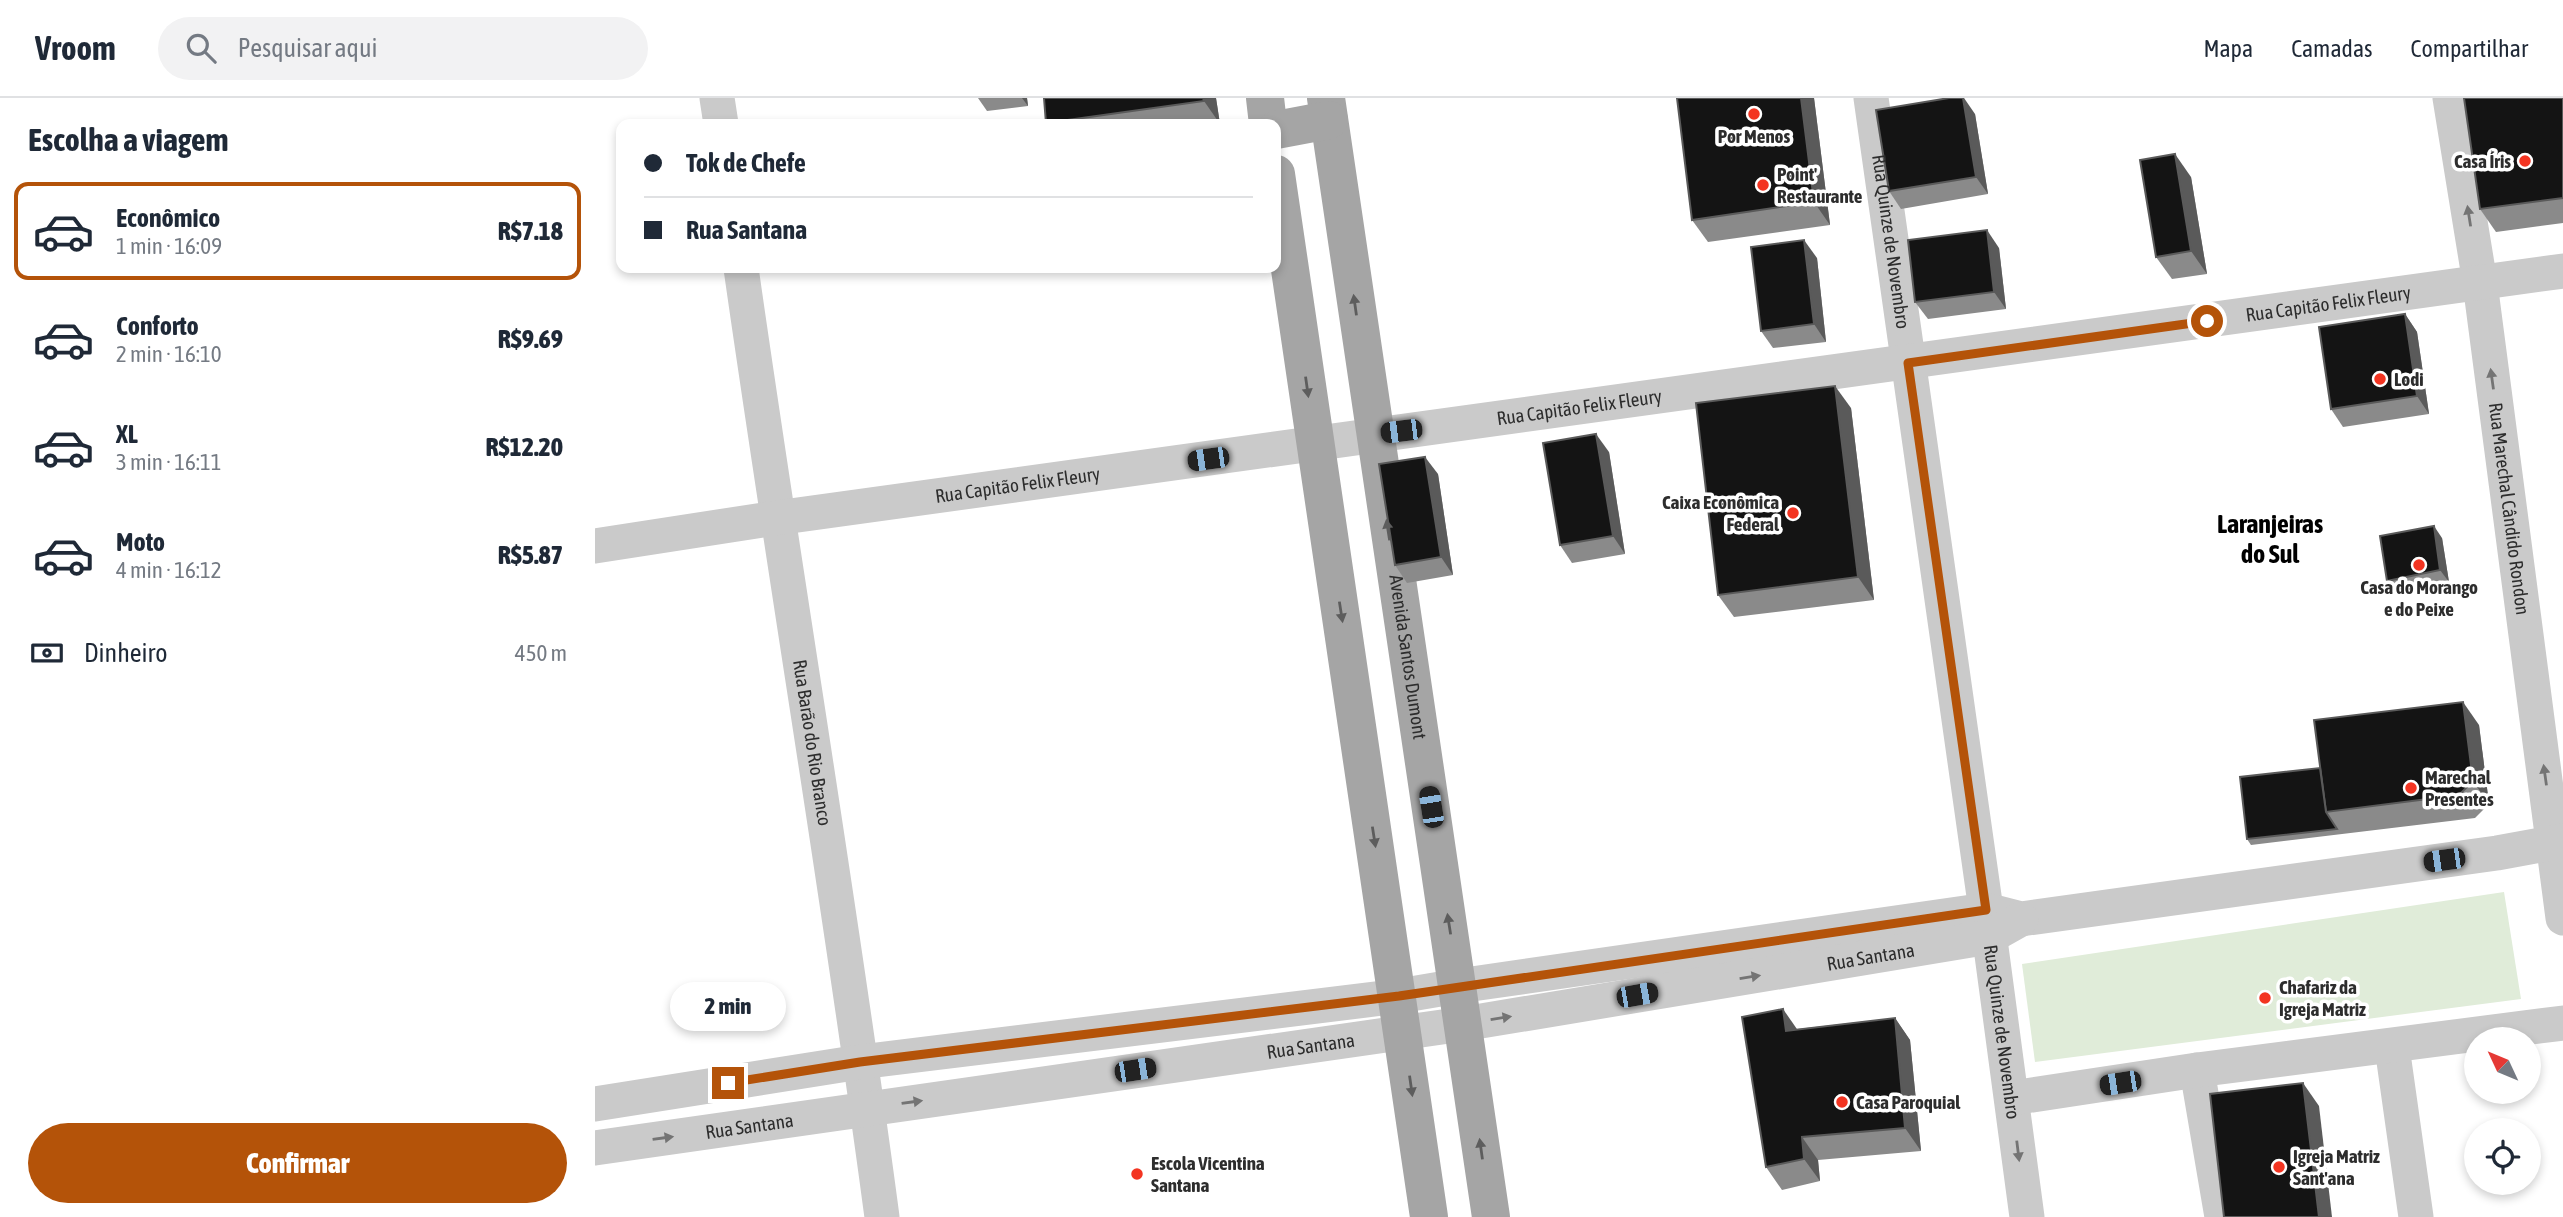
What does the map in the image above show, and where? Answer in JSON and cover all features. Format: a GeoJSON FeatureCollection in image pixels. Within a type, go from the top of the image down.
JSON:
{"type":"FeatureCollection","features":[{"type":"Feature","properties":{"kind":"main road"},"geometry":{"type":"LineString","coordinates":[[1265,98],[1267,119]]}},
{"type":"Feature","properties":{"kind":"main road"},"geometry":{"type":"LineString","coordinates":[[1281,128],[1328,109]]}},
{"type":"Feature","properties":{"kind":"main road","name":"Avenida Santos Dumont"},"geometry":{"type":"LineString","coordinates":[[1328,109],[1490,1217]]}},
{"type":"Feature","properties":{"kind":"main road"},"geometry":{"type":"LineString","coordinates":[[1281,209],[1429,1217]]}},
{"type":"Feature","properties":{"kind":"main road"},"geometry":{"type":"LineString","coordinates":[[1364,769],[1423,756]]}},
{"type":"Feature","properties":{"kind":"street"},"geometry":{"type":"LineString","coordinates":[[717,98],[720,119]]}},
{"type":"Feature","properties":{"kind":"street","name":"Rua Quinze de Novembro"},"geometry":{"type":"LineString","coordinates":[[1871,98],[2027,1217]]}},
{"type":"Feature","properties":{"kind":"street","name":"Rua Marechal Cândido Rondon"},"geometry":{"type":"LineString","coordinates":[[2450,98],[2480,284],[2558,842],[2563,918]]}},
{"type":"Feature","properties":{"kind":"street","name":"Rua Capitão Felix Fleury"},"geometry":{"type":"LineString","coordinates":[[595,546],[1374,434],[1908,363],[2563,271]]}},
{"type":"Feature","properties":{"kind":"street","name":"Rua Barão do Rio Branco"},"geometry":{"type":"LineString","coordinates":[[742,273],[776,518],[868,1108],[882,1217]]}},
{"type":"Feature","properties":{"kind":"street","name":"Rua Santana"},"geometry":{"type":"LineString","coordinates":[[595,1104],[860,1062],[1216,1018],[1401,1014],[1463,1024],[1709,967],[2558,842]]}},
{"type":"Feature","properties":{"kind":"street","name":"Rua Santana"},"geometry":{"type":"LineString","coordinates":[[595,1148],[1220,1057],[1401,1014],[1458,986],[1709,967]]}},
{"type":"Feature","properties":{"kind":"street"},"geometry":{"type":"LineString","coordinates":[[1216,1018],[1220,1057]]}},
{"type":"Feature","properties":{"kind":"street"},"geometry":{"type":"LineString","coordinates":[[2011,1098],[2197,1070],[2563,1023]]}},
{"type":"Feature","properties":{"kind":"street"},"geometry":{"type":"LineString","coordinates":[[1130,1028],[1135,1070]]}},
{"type":"Feature","properties":{"kind":"street"},"geometry":{"type":"LineString","coordinates":[[2392,1047],[2416,1217]]}},
{"type":"Feature","properties":{"kind":"street"},"geometry":{"type":"LineString","coordinates":[[2197,1070],[2222,1217]]}},
{"type":"Feature","properties":{"kind":"green space"},"geometry":{"type":"Polygon","coordinates":[[[2504,892],[2521,999],[2035,1062],[2022,964],[2504,892]]]}},
{"type":"Feature","properties":{"kind":"building"},"geometry":{"type":"Polygon","coordinates":[[[1044,98],[1203,98],[1204,101],[1075,119],[1046,119],[1044,98]]]}},
{"type":"Feature","properties":{"kind":"building"},"geometry":{"type":"Polygon","coordinates":[[[1677,98],[1801,98],[1814,202],[1692,220],[1677,98]]]}},
{"type":"Feature","properties":{"kind":"building"},"geometry":{"type":"Polygon","coordinates":[[[1963,98],[1976,177],[1889,191],[1876,110],[1963,98]]]}},
{"type":"Feature","properties":{"kind":"building","name":"Casa Íris"},"geometry":{"type":"Polygon","coordinates":[[[2464,98],[2563,98],[2563,198],[2480,209],[2464,98]]]}},
{"type":"Feature","properties":{"kind":"building"},"geometry":{"type":"Polygon","coordinates":[[[2175,154],[2191,251],[2156,257],[2140,160],[2175,154]]]}},
{"type":"Feature","properties":{"kind":"building"},"geometry":{"type":"Polygon","coordinates":[[[1987,230],[1994,292],[1915,302],[1908,240],[1987,230]]]}},
{"type":"Feature","properties":{"kind":"building"},"geometry":{"type":"Polygon","coordinates":[[[1804,240],[1814,324],[1761,331],[1751,247],[1804,240]]]}},
{"type":"Feature","properties":{"kind":"building","name":"Lodi"},"geometry":{"type":"Polygon","coordinates":[[[2405,314],[2417,396],[2331,409],[2319,327],[2405,314]]]}},
{"type":"Feature","properties":{"kind":"building","name":"Caixa Econômica Federal"},"geometry":{"type":"Polygon","coordinates":[[[1835,386],[1858,577],[1718,595],[1696,403],[1835,386]]]}},
{"type":"Feature","properties":{"kind":"building"},"geometry":{"type":"Polygon","coordinates":[[[1596,434],[1613,536],[1560,545],[1543,443],[1596,434]]]}},
{"type":"Feature","properties":{"kind":"building"},"geometry":{"type":"Polygon","coordinates":[[[1425,457],[1441,557],[1395,565],[1379,464],[1425,457]]]}},
{"type":"Feature","properties":{"kind":"building","name":"Casa do Morango e do Peixe"},"geometry":{"type":"Polygon","coordinates":[[[2434,526],[2440,570],[2387,581],[2380,536],[2434,526]]]}},
{"type":"Feature","properties":{"kind":"building","name":"Marechal Presentes"},"geometry":{"type":"Polygon","coordinates":[[[2463,702],[2473,781],[2459,795],[2326,812],[2314,720],[2463,702]]]}},
{"type":"Feature","properties":{"kind":"building"},"geometry":{"type":"Polygon","coordinates":[[[2320,768],[2326,812],[2337,829],[2247,839],[2240,777],[2320,768]]]}},
{"type":"Feature","properties":{"kind":"building","name":"Casa Paroquial"},"geometry":{"type":"Polygon","coordinates":[[[1783,1009],[1786,1031],[1895,1018],[1905,1128],[1802,1137],[1804,1159],[1766,1167],[1742,1017],[1783,1009]]]}},
{"type":"Feature","properties":{"kind":"building","name":"Igreja Matriz Sant'ana"},"geometry":{"type":"Polygon","coordinates":[[[2303,1083],[2319,1217],[2224,1217],[2210,1094],[2303,1083]]]}},
{"type":"Feature","properties":{"kind":"place","name":"Por Menos"},"geometry":{"type":"Point","coordinates":[1754,114]}},
{"type":"Feature","properties":{"kind":"place","name":"Casa Íris"},"geometry":{"type":"Point","coordinates":[2525,161]}},
{"type":"Feature","properties":{"kind":"place","name":"Point' Restaurante"},"geometry":{"type":"Point","coordinates":[1763,185]}},
{"type":"Feature","properties":{"kind":"place","name":"Lodi"},"geometry":{"type":"Point","coordinates":[2380,379]}},
{"type":"Feature","properties":{"kind":"place","name":"Caixa Econômica Federal"},"geometry":{"type":"Point","coordinates":[1793,513]}},
{"type":"Feature","properties":{"kind":"place","name":"Casa do Morango e do Peixe"},"geometry":{"type":"Point","coordinates":[2419,565]}},
{"type":"Feature","properties":{"kind":"place","name":"Marechal Presentes"},"geometry":{"type":"Point","coordinates":[2411,788]}},
{"type":"Feature","properties":{"kind":"place","name":"Chafariz da Igreja Matriz"},"geometry":{"type":"Point","coordinates":[2265,998]}},
{"type":"Feature","properties":{"kind":"place","name":"Casa Paroquial"},"geometry":{"type":"Point","coordinates":[1842,1102]}},
{"type":"Feature","properties":{"kind":"place","name":"Igreja Matriz Sant'ana"},"geometry":{"type":"Point","coordinates":[2279,1167]}},
{"type":"Feature","properties":{"kind":"place","name":"Escola Vicentina Santana"},"geometry":{"type":"Point","coordinates":[1137,1174]}},
{"type":"Feature","properties":{"kind":"district","name":"Laranjeiras do Sul"},"geometry":{"type":"Point","coordinates":[2270,539]}},
{"type":"Feature","properties":{"kind":"route"},"geometry":{"type":"LineString","coordinates":[[728,1083],[860,1062],[1399,996],[1986,910],[1908,363],[2207,321]]}}]}
